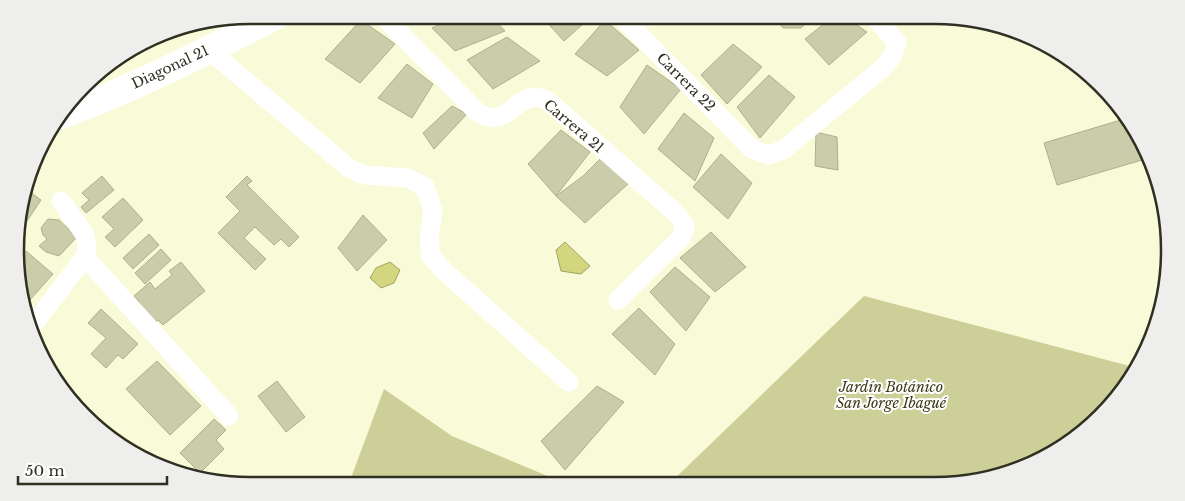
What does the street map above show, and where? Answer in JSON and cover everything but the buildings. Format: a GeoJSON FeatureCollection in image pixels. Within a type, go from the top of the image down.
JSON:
{"type":"FeatureCollection","features":[{"type":"Feature","properties":{"kind":"street","name":"Diagonal 21"},"geometry":{"type":"LineString","coordinates":[[72,111],[209,50],[260,24]]}},
{"type":"Feature","properties":{"kind":"street","name":"Carrera 21"},"geometry":{"type":"LineString","coordinates":[[391,24],[478,112],[490,118],[502,116],[527,98],[538,96],[547,100],[678,215],[685,226],[681,238],[618,300]]}},
{"type":"Feature","properties":{"kind":"street","name":"Carrera 22"},"geometry":{"type":"LineString","coordinates":[[629,24],[752,149],[769,155],[783,150],[884,67],[892,57],[898,43],[881,24]]}},
{"type":"Feature","properties":{"kind":"street"},"geometry":{"type":"LineString","coordinates":[[209,50],[349,168],[364,175],[408,178],[425,187],[433,210],[428,239],[431,256],[444,271],[569,382]]}},
{"type":"Feature","properties":{"kind":"street"},"geometry":{"type":"LineString","coordinates":[[34,318],[85,257],[87,246],[85,235],[61,201]]}},
{"type":"Feature","properties":{"kind":"street"},"geometry":{"type":"LineString","coordinates":[[85,257],[229,416]]}},
{"type":"Feature","properties":{"kind":"green space","name":"Jardín Botánico San Jorge Ibagué"},"geometry":{"type":"Polygon","coordinates":[[[864,296],[1130,366],[1105,400],[1073,430],[1035,454],[993,470],[949,477],[676,477],[864,296]]]}},
{"type":"Feature","properties":{"kind":"green space"},"geometry":{"type":"Polygon","coordinates":[[[384,389],[452,436],[550,477],[351,477],[384,389]]]}},
{"type":"Feature","properties":{"kind":"shaded area"},"geometry":{"type":"Polygon","coordinates":[[[565,242],[590,266],[581,274],[561,271],[556,250],[565,242]]]}},
{"type":"Feature","properties":{"kind":"shaded area"},"geometry":{"type":"Polygon","coordinates":[[[390,262],[400,270],[394,283],[381,288],[370,278],[376,268],[390,262]]]}}]}
